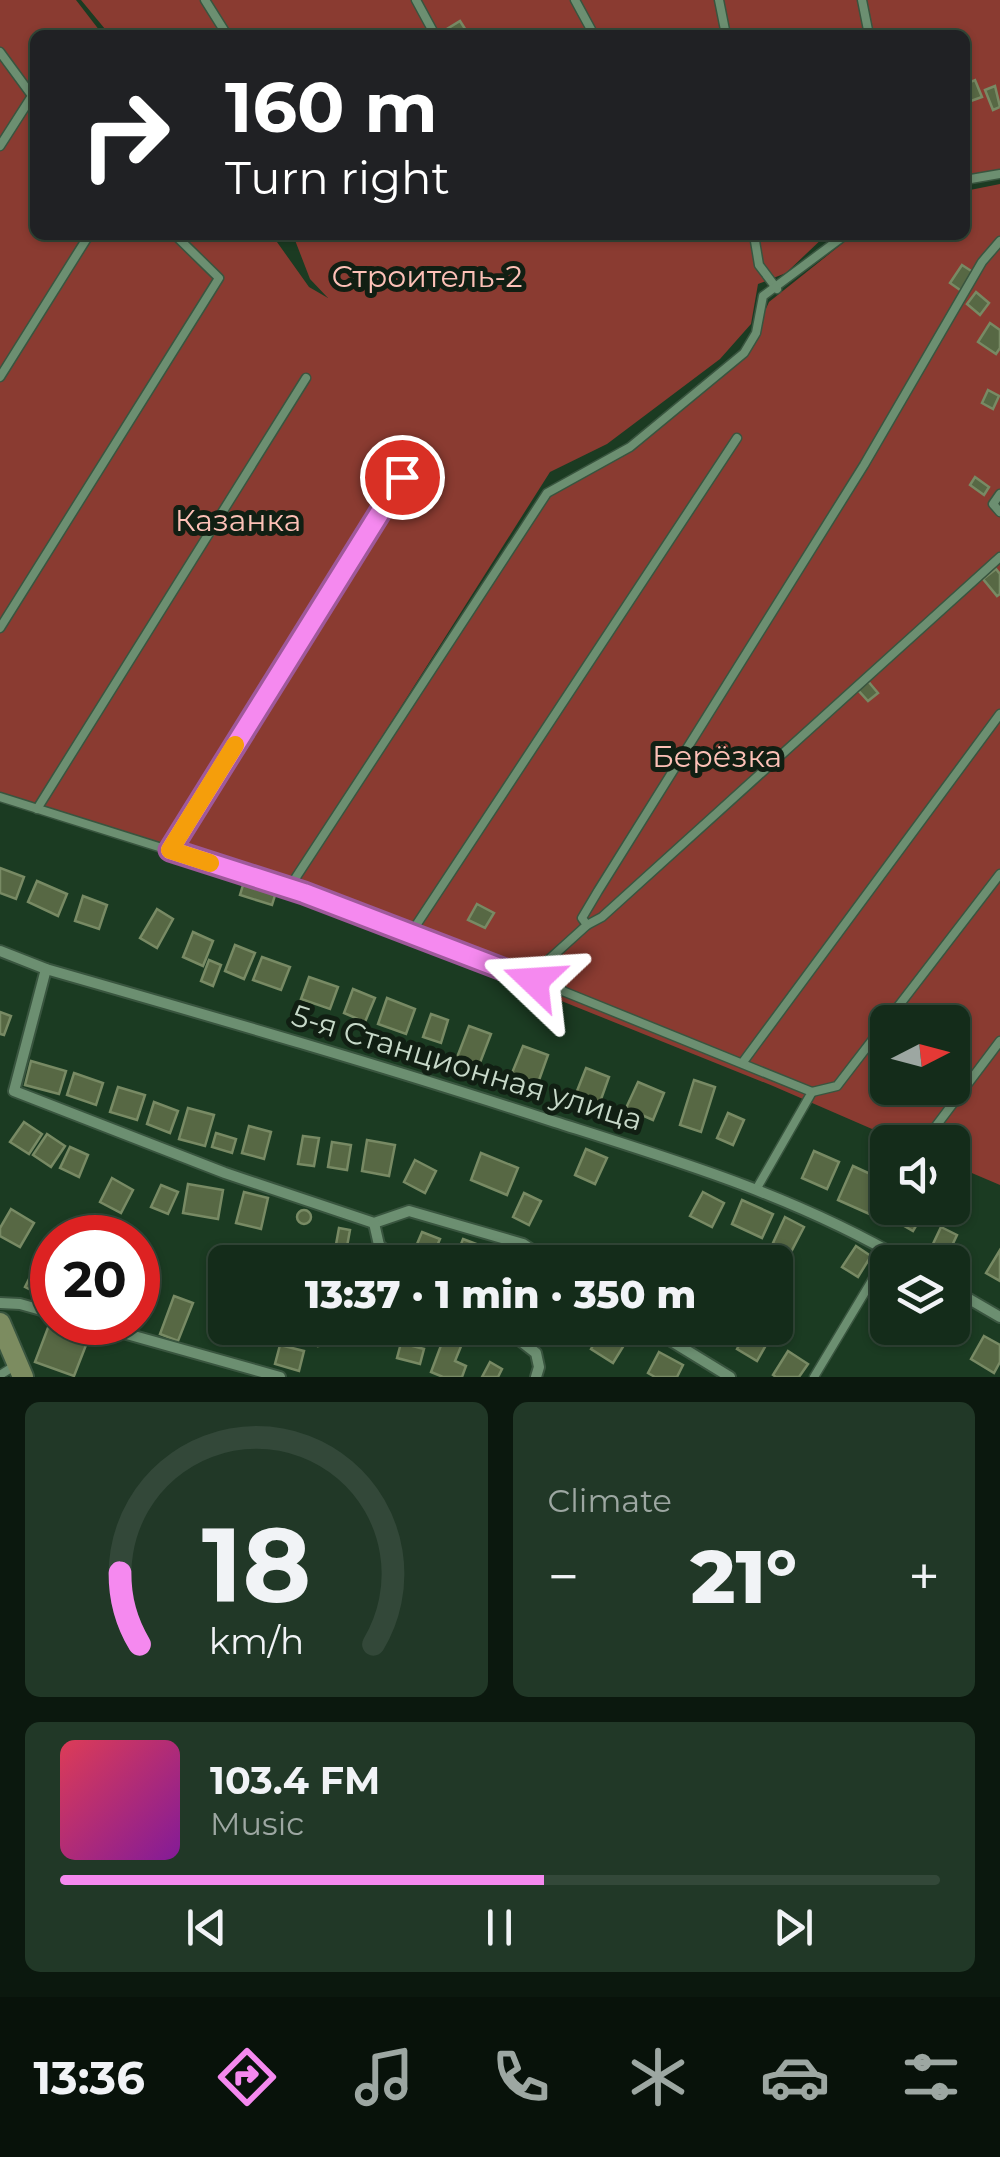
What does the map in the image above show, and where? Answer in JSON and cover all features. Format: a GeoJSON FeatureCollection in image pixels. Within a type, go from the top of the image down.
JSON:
{"type":"FeatureCollection","features":[{"type":"Feature","properties":{"kind":"street","name":"5-я Станционная улица"},"geometry":{"type":"LineString","coordinates":[[0,952],[375,1063],[757,1188],[875,1245]]}},
{"type":"Feature","properties":{"kind":"street"},"geometry":{"type":"LineString","coordinates":[[46,968],[14,1091],[225,1173],[374,1223],[409,1211],[524,1245]]}},
{"type":"Feature","properties":{"kind":"street"},"geometry":{"type":"LineString","coordinates":[[374,1223],[378,1245]]}},
{"type":"Feature","properties":{"kind":"street"},"geometry":{"type":"LineString","coordinates":[[970,1300],[1000,1318]]}},
{"type":"Feature","properties":{"kind":"street"},"geometry":{"type":"LineString","coordinates":[[0,1302],[30,1307]]}},
{"type":"Feature","properties":{"kind":"street"},"geometry":{"type":"LineString","coordinates":[[0,1323],[13,1372]]}},
{"type":"Feature","properties":{"kind":"street"},"geometry":{"type":"LineString","coordinates":[[160,1343],[280,1377]]}},
{"type":"Feature","properties":{"kind":"street"},"geometry":{"type":"LineString","coordinates":[[527,1345],[536,1352],[536,1377]]}},
{"type":"Feature","properties":{"kind":"street"},"geometry":{"type":"LineString","coordinates":[[678,1345],[730,1377]]}},
{"type":"Feature","properties":{"kind":"lane"},"geometry":{"type":"LineString","coordinates":[[205,0],[224,30]]}},
{"type":"Feature","properties":{"kind":"lane"},"geometry":{"type":"LineString","coordinates":[[416,0],[432,30]]}},
{"type":"Feature","properties":{"kind":"lane"},"geometry":{"type":"LineString","coordinates":[[574,0],[591,30]]}},
{"type":"Feature","properties":{"kind":"lane"},"geometry":{"type":"LineString","coordinates":[[719,0],[725,30]]}},
{"type":"Feature","properties":{"kind":"lane"},"geometry":{"type":"LineString","coordinates":[[862,0],[868,30]]}},
{"type":"Feature","properties":{"kind":"lane"},"geometry":{"type":"LineString","coordinates":[[0,52],[30,92]]}},
{"type":"Feature","properties":{"kind":"lane"},"geometry":{"type":"LineString","coordinates":[[0,146],[30,103]]}},
{"type":"Feature","properties":{"kind":"lane"},"geometry":{"type":"LineString","coordinates":[[970,179],[1000,174]]}},
{"type":"Feature","properties":{"kind":"lane"},"geometry":{"type":"LineString","coordinates":[[0,377],[87,240]]}},
{"type":"Feature","properties":{"kind":"lane"},"geometry":{"type":"LineString","coordinates":[[0,628],[219,278],[180,240]]}},
{"type":"Feature","properties":{"kind":"lane"},"geometry":{"type":"LineString","coordinates":[[755,240],[759,265],[777,289]]}},
{"type":"Feature","properties":{"kind":"lane"},"geometry":{"type":"LineString","coordinates":[[289,888],[547,493],[630,446],[744,353],[756,332],[763,296],[839,240]]}},
{"type":"Feature","properties":{"kind":"lane"},"geometry":{"type":"LineString","coordinates":[[588,925],[582,918],[598,890],[864,465],[982,262],[1000,241]]}},
{"type":"Feature","properties":{"kind":"lane"},"geometry":{"type":"LineString","coordinates":[[38,808],[306,378]]}},
{"type":"Feature","properties":{"kind":"lane"},"geometry":{"type":"LineString","coordinates":[[411,933],[736,438]]}},
{"type":"Feature","properties":{"kind":"lane"},"geometry":{"type":"LineString","coordinates":[[170,850],[402,477]]}},
{"type":"Feature","properties":{"kind":"lane"},"geometry":{"type":"LineString","coordinates":[[1000,494],[993,504],[1000,512]]}},
{"type":"Feature","properties":{"kind":"lane"},"geometry":{"type":"LineString","coordinates":[[565,992],[545,972],[545,963],[602,917],[1000,557]]}},
{"type":"Feature","properties":{"kind":"lane"},"geometry":{"type":"LineString","coordinates":[[744,1062],[1000,714]]}},
{"type":"Feature","properties":{"kind":"lane"},"geometry":{"type":"LineString","coordinates":[[0,797],[289,888],[565,992],[812,1092],[837,1086],[1000,874]]}},
{"type":"Feature","properties":{"kind":"lane"},"geometry":{"type":"LineString","coordinates":[[937,1125],[1000,1041]]}},
{"type":"Feature","properties":{"kind":"lane"},"geometry":{"type":"LineString","coordinates":[[757,1188],[812,1092]]}},
{"type":"Feature","properties":{"kind":"lane"},"geometry":{"type":"LineString","coordinates":[[814,1377],[870,1284]]}},
{"type":"Feature","properties":{"kind":"green space","name":"Казанка"},"geometry":{"type":"Polygon","coordinates":[[[0,0],[76,0],[99,30],[30,30],[30,240],[276,240],[309,287],[328,298],[310,279],[295,240],[821,240],[786,273],[758,284],[751,324],[720,359],[607,444],[550,472],[289,883],[0,792],[0,0]]]}},
{"type":"Feature","properties":{"kind":"green space"},"geometry":{"type":"Polygon","coordinates":[[[81,0],[1000,0],[1000,171],[970,177],[970,30],[106,30],[81,0]]]}},
{"type":"Feature","properties":{"kind":"green space","name":"Берёзка"},"geometry":{"type":"Polygon","coordinates":[[[1000,184],[1000,1185],[970,1172],[970,1125],[870,1125],[870,1128],[290,892],[561,480],[635,441],[750,344],[769,302],[847,240],[970,240],[970,190],[1000,184]]]}},
{"type":"Feature","properties":{"kind":"building"},"geometry":{"type":"Polygon","coordinates":[[[460,21],[466,30],[448,30],[460,21]]]}},
{"type":"Feature","properties":{"kind":"building"},"geometry":{"type":"Polygon","coordinates":[[[975,80],[982,97],[970,101],[970,82],[975,80]]]}},
{"type":"Feature","properties":{"kind":"building"},"geometry":{"type":"Polygon","coordinates":[[[995,86],[1000,107],[993,110],[985,90],[995,86]]]}},
{"type":"Feature","properties":{"kind":"building"},"geometry":{"type":"Polygon","coordinates":[[[962,265],[976,274],[963,292],[950,283],[962,265]]]}},
{"type":"Feature","properties":{"kind":"building"},"geometry":{"type":"Polygon","coordinates":[[[976,292],[989,303],[980,315],[967,304],[976,292]]]}},
{"type":"Feature","properties":{"kind":"building"},"geometry":{"type":"Polygon","coordinates":[[[990,323],[1000,330],[996,354],[978,342],[990,323]]]}},
{"type":"Feature","properties":{"kind":"building"},"geometry":{"type":"Polygon","coordinates":[[[988,390],[999,396],[993,409],[982,403],[988,390]]]}},
{"type":"Feature","properties":{"kind":"building"},"geometry":{"type":"Polygon","coordinates":[[[975,477],[989,487],[984,495],[970,485],[975,477]]]}},
{"type":"Feature","properties":{"kind":"building"},"geometry":{"type":"Polygon","coordinates":[[[996,569],[1000,574],[997,596],[983,579],[996,569]]]}},
{"type":"Feature","properties":{"kind":"building"},"geometry":{"type":"Polygon","coordinates":[[[867,680],[878,693],[868,701],[857,689],[867,680]]]}},
{"type":"Feature","properties":{"kind":"building"},"geometry":{"type":"Polygon","coordinates":[[[0,868],[24,877],[16,899],[0,893],[0,868]]]}},
{"type":"Feature","properties":{"kind":"building"},"geometry":{"type":"Polygon","coordinates":[[[37,881],[67,894],[58,916],[28,902],[37,881]]]}},
{"type":"Feature","properties":{"kind":"building"},"geometry":{"type":"Polygon","coordinates":[[[244,882],[276,892],[272,905],[240,895],[244,882]]]}},
{"type":"Feature","properties":{"kind":"building"},"geometry":{"type":"Polygon","coordinates":[[[83,896],[107,905],[99,929],[75,921],[83,896]]]}},
{"type":"Feature","properties":{"kind":"building"},"geometry":{"type":"Polygon","coordinates":[[[477,904],[494,913],[485,928],[468,920],[477,904]]]}},
{"type":"Feature","properties":{"kind":"building"},"geometry":{"type":"Polygon","coordinates":[[[157,909],[173,919],[157,948],[140,938],[157,909]]]}},
{"type":"Feature","properties":{"kind":"building"},"geometry":{"type":"Polygon","coordinates":[[[193,932],[213,941],[203,966],[183,957],[193,932]]]}},
{"type":"Feature","properties":{"kind":"building"},"geometry":{"type":"Polygon","coordinates":[[[235,945],[255,953],[244,979],[225,971],[235,945]]]}},
{"type":"Feature","properties":{"kind":"building"},"geometry":{"type":"Polygon","coordinates":[[[262,957],[290,967],[281,990],[253,980],[262,957]]]}},
{"type":"Feature","properties":{"kind":"building"},"geometry":{"type":"Polygon","coordinates":[[[209,960],[221,965],[213,986],[201,981],[209,960]]]}},
{"type":"Feature","properties":{"kind":"building"},"geometry":{"type":"Polygon","coordinates":[[[309,977],[338,987],[330,1009],[301,999],[309,977]]]}},
{"type":"Feature","properties":{"kind":"building"},"geometry":{"type":"Polygon","coordinates":[[[353,989],[375,998],[365,1022],[344,1013],[353,989]]]}},
{"type":"Feature","properties":{"kind":"building"},"geometry":{"type":"Polygon","coordinates":[[[387,998],[415,1009],[406,1034],[378,1024],[387,998]]]}},
{"type":"Feature","properties":{"kind":"building"},"geometry":{"type":"Polygon","coordinates":[[[0,1012],[11,1016],[4,1035],[0,1034],[0,1012]]]}},
{"type":"Feature","properties":{"kind":"building"},"geometry":{"type":"Polygon","coordinates":[[[431,1014],[448,1020],[441,1043],[423,1037],[431,1014]]]}},
{"type":"Feature","properties":{"kind":"building"},"geometry":{"type":"Polygon","coordinates":[[[469,1026],[491,1034],[478,1068],[456,1060],[469,1026]]]}},
{"type":"Feature","properties":{"kind":"building"},"geometry":{"type":"Polygon","coordinates":[[[523,1046],[548,1055],[538,1083],[512,1073],[523,1046]]]}},
{"type":"Feature","properties":{"kind":"building"},"geometry":{"type":"Polygon","coordinates":[[[31,1061],[66,1071],[59,1094],[25,1085],[31,1061]]]}},
{"type":"Feature","properties":{"kind":"building"},"geometry":{"type":"Polygon","coordinates":[[[586,1068],[609,1077],[599,1105],[575,1096],[586,1068]]]}},
{"type":"Feature","properties":{"kind":"building"},"geometry":{"type":"Polygon","coordinates":[[[74,1073],[103,1083],[96,1105],[67,1095],[74,1073]]]}},
{"type":"Feature","properties":{"kind":"building"},"geometry":{"type":"Polygon","coordinates":[[[694,1080],[715,1087],[701,1132],[680,1125],[694,1080]]]}},
{"type":"Feature","properties":{"kind":"building"},"geometry":{"type":"Polygon","coordinates":[[[638,1082],[664,1093],[653,1120],[626,1108],[638,1082]]]}},
{"type":"Feature","properties":{"kind":"building"},"geometry":{"type":"Polygon","coordinates":[[[118,1087],[145,1095],[137,1120],[110,1112],[118,1087]]]}},
{"type":"Feature","properties":{"kind":"building"},"geometry":{"type":"Polygon","coordinates":[[[154,1102],[178,1111],[170,1133],[147,1124],[154,1102]]]}},
{"type":"Feature","properties":{"kind":"building"},"geometry":{"type":"Polygon","coordinates":[[[188,1108],[214,1115],[205,1146],[179,1139],[188,1108]]]}},
{"type":"Feature","properties":{"kind":"building"},"geometry":{"type":"Polygon","coordinates":[[[728,1113],[744,1120],[733,1145],[717,1138],[728,1113]]]}},
{"type":"Feature","properties":{"kind":"building"},"geometry":{"type":"Polygon","coordinates":[[[24,1122],[42,1134],[29,1154],[10,1142],[24,1122]]]}},
{"type":"Feature","properties":{"kind":"building"},"geometry":{"type":"Polygon","coordinates":[[[249,1126],[271,1132],[264,1159],[242,1153],[249,1126]]]}},
{"type":"Feature","properties":{"kind":"building"},"geometry":{"type":"Polygon","coordinates":[[[216,1133],[236,1139],[232,1153],[212,1147],[216,1133]]]}},
{"type":"Feature","properties":{"kind":"building"},"geometry":{"type":"Polygon","coordinates":[[[47,1134],[65,1146],[51,1167],[33,1155],[47,1134]]]}},
{"type":"Feature","properties":{"kind":"building"},"geometry":{"type":"Polygon","coordinates":[[[303,1136],[319,1138],[314,1166],[298,1164],[303,1136]]]}},
{"type":"Feature","properties":{"kind":"building"},"geometry":{"type":"Polygon","coordinates":[[[367,1140],[395,1145],[389,1176],[362,1171],[367,1140]]]}},
{"type":"Feature","properties":{"kind":"building"},"geometry":{"type":"Polygon","coordinates":[[[332,1142],[351,1145],[347,1170],[328,1167],[332,1142]]]}},
{"type":"Feature","properties":{"kind":"building"},"geometry":{"type":"Polygon","coordinates":[[[70,1147],[88,1155],[79,1177],[60,1168],[70,1147]]]}},
{"type":"Feature","properties":{"kind":"building"},"geometry":{"type":"Polygon","coordinates":[[[586,1149],[607,1158],[595,1184],[575,1175],[586,1149]]]}},
{"type":"Feature","properties":{"kind":"building"},"geometry":{"type":"Polygon","coordinates":[[[814,1151],[839,1162],[827,1189],[802,1178],[814,1151]]]}},
{"type":"Feature","properties":{"kind":"building"},"geometry":{"type":"Polygon","coordinates":[[[481,1153],[518,1168],[507,1195],[471,1180],[481,1153]]]}},
{"type":"Feature","properties":{"kind":"building"},"geometry":{"type":"Polygon","coordinates":[[[415,1160],[436,1171],[425,1193],[404,1182],[415,1160]]]}},
{"type":"Feature","properties":{"kind":"building"},"geometry":{"type":"Polygon","coordinates":[[[853,1166],[870,1174],[870,1214],[838,1200],[853,1166]]]}},
{"type":"Feature","properties":{"kind":"building"},"geometry":{"type":"Polygon","coordinates":[[[112,1178],[133,1190],[121,1213],[100,1202],[112,1178]]]}},
{"type":"Feature","properties":{"kind":"building"},"geometry":{"type":"Polygon","coordinates":[[[188,1184],[223,1190],[218,1219],[183,1213],[188,1184]]]}},
{"type":"Feature","properties":{"kind":"building"},"geometry":{"type":"Polygon","coordinates":[[[161,1185],[178,1192],[168,1214],[151,1207],[161,1185]]]}},
{"type":"Feature","properties":{"kind":"building"},"geometry":{"type":"Polygon","coordinates":[[[244,1192],[268,1198],[261,1229],[236,1223],[244,1192]]]}},
{"type":"Feature","properties":{"kind":"building"},"geometry":{"type":"Polygon","coordinates":[[[703,1192],[724,1203],[712,1227],[690,1216],[703,1192]]]}},
{"type":"Feature","properties":{"kind":"building"},"geometry":{"type":"Polygon","coordinates":[[[524,1193],[541,1201],[529,1225],[513,1217],[524,1193]]]}},
{"type":"Feature","properties":{"kind":"building"},"geometry":{"type":"Polygon","coordinates":[[[742,1200],[773,1214],[762,1238],[732,1224],[742,1200]]]}},
{"type":"Feature","properties":{"kind":"building"},"geometry":{"type":"Polygon","coordinates":[[[11,1209],[30,1221],[30,1230],[20,1247],[0,1236],[0,1228],[11,1209]]]}},
{"type":"Feature","properties":{"kind":"building"},"geometry":{"type":"Polygon","coordinates":[[[304,1210],[311,1217],[304,1224],[297,1217],[304,1210]]]}},
{"type":"Feature","properties":{"kind":"building"},"geometry":{"type":"Polygon","coordinates":[[[785,1217],[804,1227],[793,1248],[793,1245],[773,1243],[785,1217]]]}},
{"type":"Feature","properties":{"kind":"building"},"geometry":{"type":"Polygon","coordinates":[[[941,1227],[957,1235],[952,1245],[933,1244],[941,1227]]]}},
{"type":"Feature","properties":{"kind":"building"},"geometry":{"type":"Polygon","coordinates":[[[339,1228],[350,1230],[347,1245],[336,1245],[339,1228]]]}},
{"type":"Feature","properties":{"kind":"building"},"geometry":{"type":"Polygon","coordinates":[[[422,1232],[440,1239],[437,1245],[417,1245],[422,1232]]]}},
{"type":"Feature","properties":{"kind":"building"},"geometry":{"type":"Polygon","coordinates":[[[856,1246],[870,1255],[858,1277],[842,1267],[856,1246]]]}},
{"type":"Feature","properties":{"kind":"building"},"geometry":{"type":"Polygon","coordinates":[[[1000,1250],[1000,1281],[986,1273],[1000,1250]]]}},
{"type":"Feature","properties":{"kind":"building"},"geometry":{"type":"Polygon","coordinates":[[[174,1296],[193,1303],[178,1341],[160,1334],[174,1296]]]}},
{"type":"Feature","properties":{"kind":"building"},"geometry":{"type":"Polygon","coordinates":[[[984,1336],[1000,1345],[1000,1362],[994,1373],[971,1359],[984,1336]]]}},
{"type":"Feature","properties":{"kind":"building"},"geometry":{"type":"Polygon","coordinates":[[[41,1345],[86,1345],[74,1376],[35,1362],[41,1345]]]}},
{"type":"Feature","properties":{"kind":"building"},"geometry":{"type":"Polygon","coordinates":[[[280,1345],[304,1351],[299,1371],[275,1364],[280,1345]]]}},
{"type":"Feature","properties":{"kind":"building"},"geometry":{"type":"Polygon","coordinates":[[[400,1345],[424,1349],[420,1364],[397,1358],[400,1345]]]}},
{"type":"Feature","properties":{"kind":"building"},"geometry":{"type":"Polygon","coordinates":[[[441,1345],[462,1345],[455,1361],[466,1366],[462,1377],[443,1377],[431,1372],[441,1345]]]}},
{"type":"Feature","properties":{"kind":"building"},"geometry":{"type":"Polygon","coordinates":[[[593,1345],[624,1345],[613,1363],[591,1349],[593,1345]]]}},
{"type":"Feature","properties":{"kind":"building"},"geometry":{"type":"Polygon","coordinates":[[[739,1345],[766,1345],[757,1361],[737,1349],[739,1345]]]}},
{"type":"Feature","properties":{"kind":"building"},"geometry":{"type":"Polygon","coordinates":[[[788,1351],[808,1364],[799,1377],[776,1377],[773,1375],[788,1351]]]}},
{"type":"Feature","properties":{"kind":"building"},"geometry":{"type":"Polygon","coordinates":[[[659,1352],[683,1365],[677,1377],[655,1377],[648,1373],[659,1352]]]}},
{"type":"Feature","properties":{"kind":"building"},"geometry":{"type":"Polygon","coordinates":[[[490,1362],[502,1369],[498,1377],[482,1377],[490,1362]]]}},
{"type":"Feature","properties":{"kind":"slow traffic"},"geometry":{"type":"LineString","coordinates":[[210,863],[170,850],[235,745]]}},
{"type":"Feature","properties":{"kind":"route"},"geometry":{"type":"LineString","coordinates":[[402,477],[170,850],[304,893],[534,981]]}},
{"type":"Feature","properties":{"kind":"park label","name":"Строитель-2"},"geometry":{"type":"Point","coordinates":[427,277]}}]}
